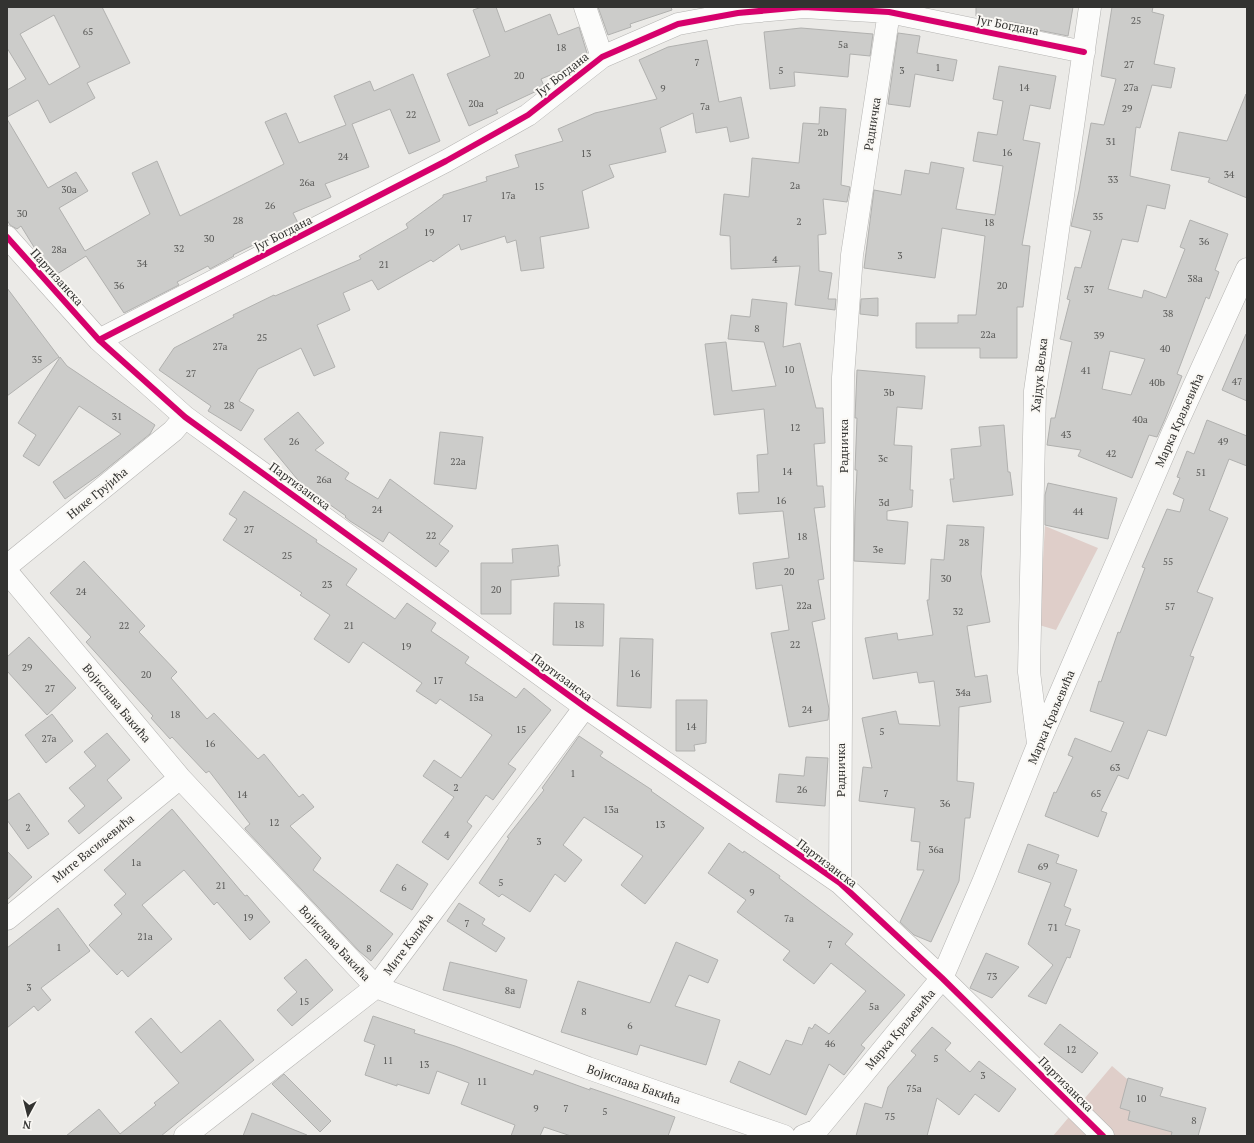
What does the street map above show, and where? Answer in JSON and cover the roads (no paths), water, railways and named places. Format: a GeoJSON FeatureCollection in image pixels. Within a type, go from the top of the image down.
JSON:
{"type":"FeatureCollection","features":[{"type":"Feature","properties":{"kind":"street"},"geometry":{"type":"LineString","coordinates":[[584,7],[602,57]]}},
{"type":"Feature","properties":{"kind":"street","name":"Југ Богдана"},"geometry":{"type":"LineString","coordinates":[[99,340],[446,161],[528,115],[602,57],[678,24],[738,13],[804,7],[890,12],[1084,52]]}},
{"type":"Feature","properties":{"kind":"street","name":"Хајдук Вељка"},"geometry":{"type":"LineString","coordinates":[[1038,745],[1029,672],[1035,391],[1090,7]]}},
{"type":"Feature","properties":{"kind":"street","name":"Радничка"},"geometry":{"type":"LineString","coordinates":[[840,883],[843,377],[852,255],[890,12]]}},
{"type":"Feature","properties":{"kind":"street","name":"Партизанска"},"geometry":{"type":"LineString","coordinates":[[7,237],[99,340],[185,417],[586,707],[840,883],[942,978],[1103,1136]]}},
{"type":"Feature","properties":{"kind":"street","name":"Марка Краљевића"},"geometry":{"type":"LineString","coordinates":[[805,1135],[817,1130],[942,978],[984,880],[1038,745],[1170,440],[1247,268]]}},
{"type":"Feature","properties":{"kind":"street","name":"Нике Грујића"},"geometry":{"type":"LineString","coordinates":[[7,566],[173,431],[185,417]]}},
{"type":"Feature","properties":{"kind":"street","name":"Војислава Бакића"},"geometry":{"type":"LineString","coordinates":[[7,572],[180,778],[376,986],[588,1068],[784,1136]]}},
{"type":"Feature","properties":{"kind":"street","name":"Мите Калића"},"geometry":{"type":"LineString","coordinates":[[185,1136],[376,986],[586,707]]}},
{"type":"Feature","properties":{"kind":"street","name":"Мите Васиљевића"},"geometry":{"type":"LineString","coordinates":[[7,919],[180,778]]}}]}
